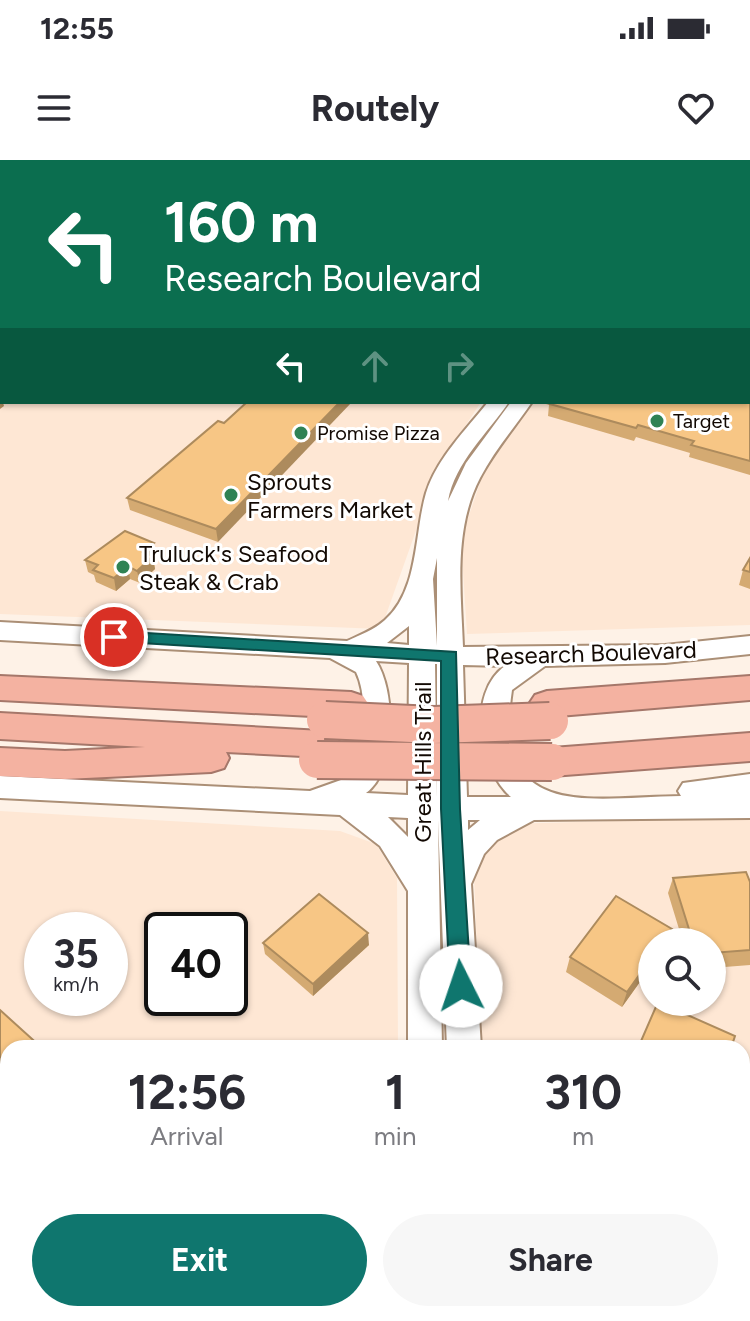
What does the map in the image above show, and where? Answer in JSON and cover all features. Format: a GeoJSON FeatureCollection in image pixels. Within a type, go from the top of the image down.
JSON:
{"type":"FeatureCollection","features":[{"type":"Feature","properties":{"kind":"highway"},"geometry":{"type":"LineString","coordinates":[[0,664],[117,680],[322,732]]}},
{"type":"Feature","properties":{"kind":"highway"},"geometry":{"type":"LineString","coordinates":[[0,688],[170,695]]}},
{"type":"Feature","properties":{"kind":"highway"},"geometry":{"type":"LineString","coordinates":[[550,734],[750,688]]}},
{"type":"Feature","properties":{"kind":"highway"},"geometry":{"type":"LineString","coordinates":[[0,703],[322,732],[550,734],[750,707]]}},
{"type":"Feature","properties":{"kind":"highway"},"geometry":{"type":"LineString","coordinates":[[0,726],[550,734],[746,744]]}},
{"type":"Feature","properties":{"kind":"highway"},"geometry":{"type":"LineString","coordinates":[[0,762],[65,765],[224,757],[322,732]]}},
{"type":"Feature","properties":{"kind":"highway"},"geometry":{"type":"LineString","coordinates":[[0,745],[224,757]]}},
{"type":"Feature","properties":{"kind":"main road","name":"Great Hills Trail"},"geometry":{"type":"LineString","coordinates":[[425,1040],[423,889],[436,808],[436,655],[421,579],[438,492],[454,459],[497,404]]}},
{"type":"Feature","properties":{"kind":"main road","name":"Great Hills Trail"},"geometry":{"type":"LineString","coordinates":[[436,655],[449,606],[451,531],[458,500],[475,467],[521,404]]}},
{"type":"Feature","properties":{"kind":"main road"},"geometry":{"type":"LineString","coordinates":[[340,648],[387,634],[400,623],[421,579]]}},
{"type":"Feature","properties":{"kind":"main road"},"geometry":{"type":"LineString","coordinates":[[449,606],[457,623],[483,642],[540,657]]}},
{"type":"Feature","properties":{"kind":"main road","name":"Research Boulevard"},"geometry":{"type":"LineString","coordinates":[[0,631],[436,655],[540,657],[665,654],[750,645]]}},
{"type":"Feature","properties":{"kind":"main road"},"geometry":{"type":"LineString","coordinates":[[301,804],[353,787],[364,780],[373,760],[375,682],[368,668],[340,648]]}},
{"type":"Feature","properties":{"kind":"main road"},"geometry":{"type":"LineString","coordinates":[[540,657],[509,677],[500,687],[497,728],[500,765],[521,791],[545,808]]}},
{"type":"Feature","properties":{"kind":"main road"},"geometry":{"type":"LineString","coordinates":[[605,807],[709,788],[750,785]]}},
{"type":"Feature","properties":{"kind":"main road"},"geometry":{"type":"LineString","coordinates":[[0,787],[349,806],[750,807]]}},
{"type":"Feature","properties":{"kind":"main road"},"geometry":{"type":"LineString","coordinates":[[349,806],[386,830],[398,843],[423,889]]}},
{"type":"Feature","properties":{"kind":"main road","name":"Great Hills Trail"},"geometry":{"type":"LineString","coordinates":[[436,808],[455,887],[464,1040]]}},
{"type":"Feature","properties":{"kind":"main road"},"geometry":{"type":"LineString","coordinates":[[455,887],[467,856],[486,829],[545,808]]}},
{"type":"Feature","properties":{"kind":"shaded area"},"geometry":{"type":"Polygon","coordinates":[[[0,404],[480,404],[439,466],[381,629],[0,614],[0,404]]]}},
{"type":"Feature","properties":{"kind":"shaded area"},"geometry":{"type":"Polygon","coordinates":[[[531,404],[750,404],[750,625],[467,634],[461,539],[486,465],[531,404]]]}},
{"type":"Feature","properties":{"kind":"shaded area"},"geometry":{"type":"Polygon","coordinates":[[[0,811],[340,831],[376,844],[397,878],[398,1040],[0,1040],[0,811]]]}},
{"type":"Feature","properties":{"kind":"shaded area"},"geometry":{"type":"Polygon","coordinates":[[[750,817],[750,1040],[481,1040],[472,825],[750,817]]]}},
{"type":"Feature","properties":{"kind":"building"},"geometry":{"type":"Polygon","coordinates":[[[245,404],[338,404],[216,529],[127,498],[218,421],[224,423],[245,404]]]}},
{"type":"Feature","properties":{"kind":"building","name":"Target"},"geometry":{"type":"Polygon","coordinates":[[[550,404],[750,404],[750,461],[691,445],[694,441],[638,425],[636,428],[550,404]]]}},
{"type":"Feature","properties":{"kind":"building"},"geometry":{"type":"Polygon","coordinates":[[[125,531],[154,543],[143,552],[153,556],[137,571],[128,566],[114,578],[93,570],[98,565],[85,560],[125,531]]]}},
{"type":"Feature","properties":{"kind":"building"},"geometry":{"type":"Polygon","coordinates":[[[750,558],[750,572],[743,570],[750,558]]]}},
{"type":"Feature","properties":{"kind":"building"},"geometry":{"type":"Polygon","coordinates":[[[746,872],[750,882],[750,950],[726,952],[726,928],[689,928],[673,878],[746,872]]]}},
{"type":"Feature","properties":{"kind":"building"},"geometry":{"type":"Polygon","coordinates":[[[319,894],[368,933],[313,984],[263,943],[319,894]]]}},
{"type":"Feature","properties":{"kind":"building"},"geometry":{"type":"Polygon","coordinates":[[[616,896],[670,928],[638,928],[638,977],[627,992],[570,957],[616,896]]]}},
{"type":"Feature","properties":{"kind":"building"},"geometry":{"type":"Polygon","coordinates":[[[0,1010],[33,1040],[0,1040],[0,1010]]]}},
{"type":"Feature","properties":{"kind":"building"},"geometry":{"type":"Polygon","coordinates":[[[652,1016],[690,1016],[735,1036],[734,1040],[641,1040],[652,1016]]]}},
{"type":"Feature","properties":{"kind":"place","name":"Target"},"geometry":{"type":"Point","coordinates":[657,421]}},
{"type":"Feature","properties":{"kind":"place","name":"Promise Pizza"},"geometry":{"type":"Point","coordinates":[301,433]}},
{"type":"Feature","properties":{"kind":"place","name":"Sprouts Farmers Market"},"geometry":{"type":"Point","coordinates":[231,495]}},
{"type":"Feature","properties":{"kind":"place","name":"Truluck's Seafood Steak & Crab"},"geometry":{"type":"Point","coordinates":[123,567]}},
{"type":"Feature","properties":{"kind":"route"},"geometry":{"type":"LineString","coordinates":[[114,637],[450,656],[450,809],[461,986]]}}]}
